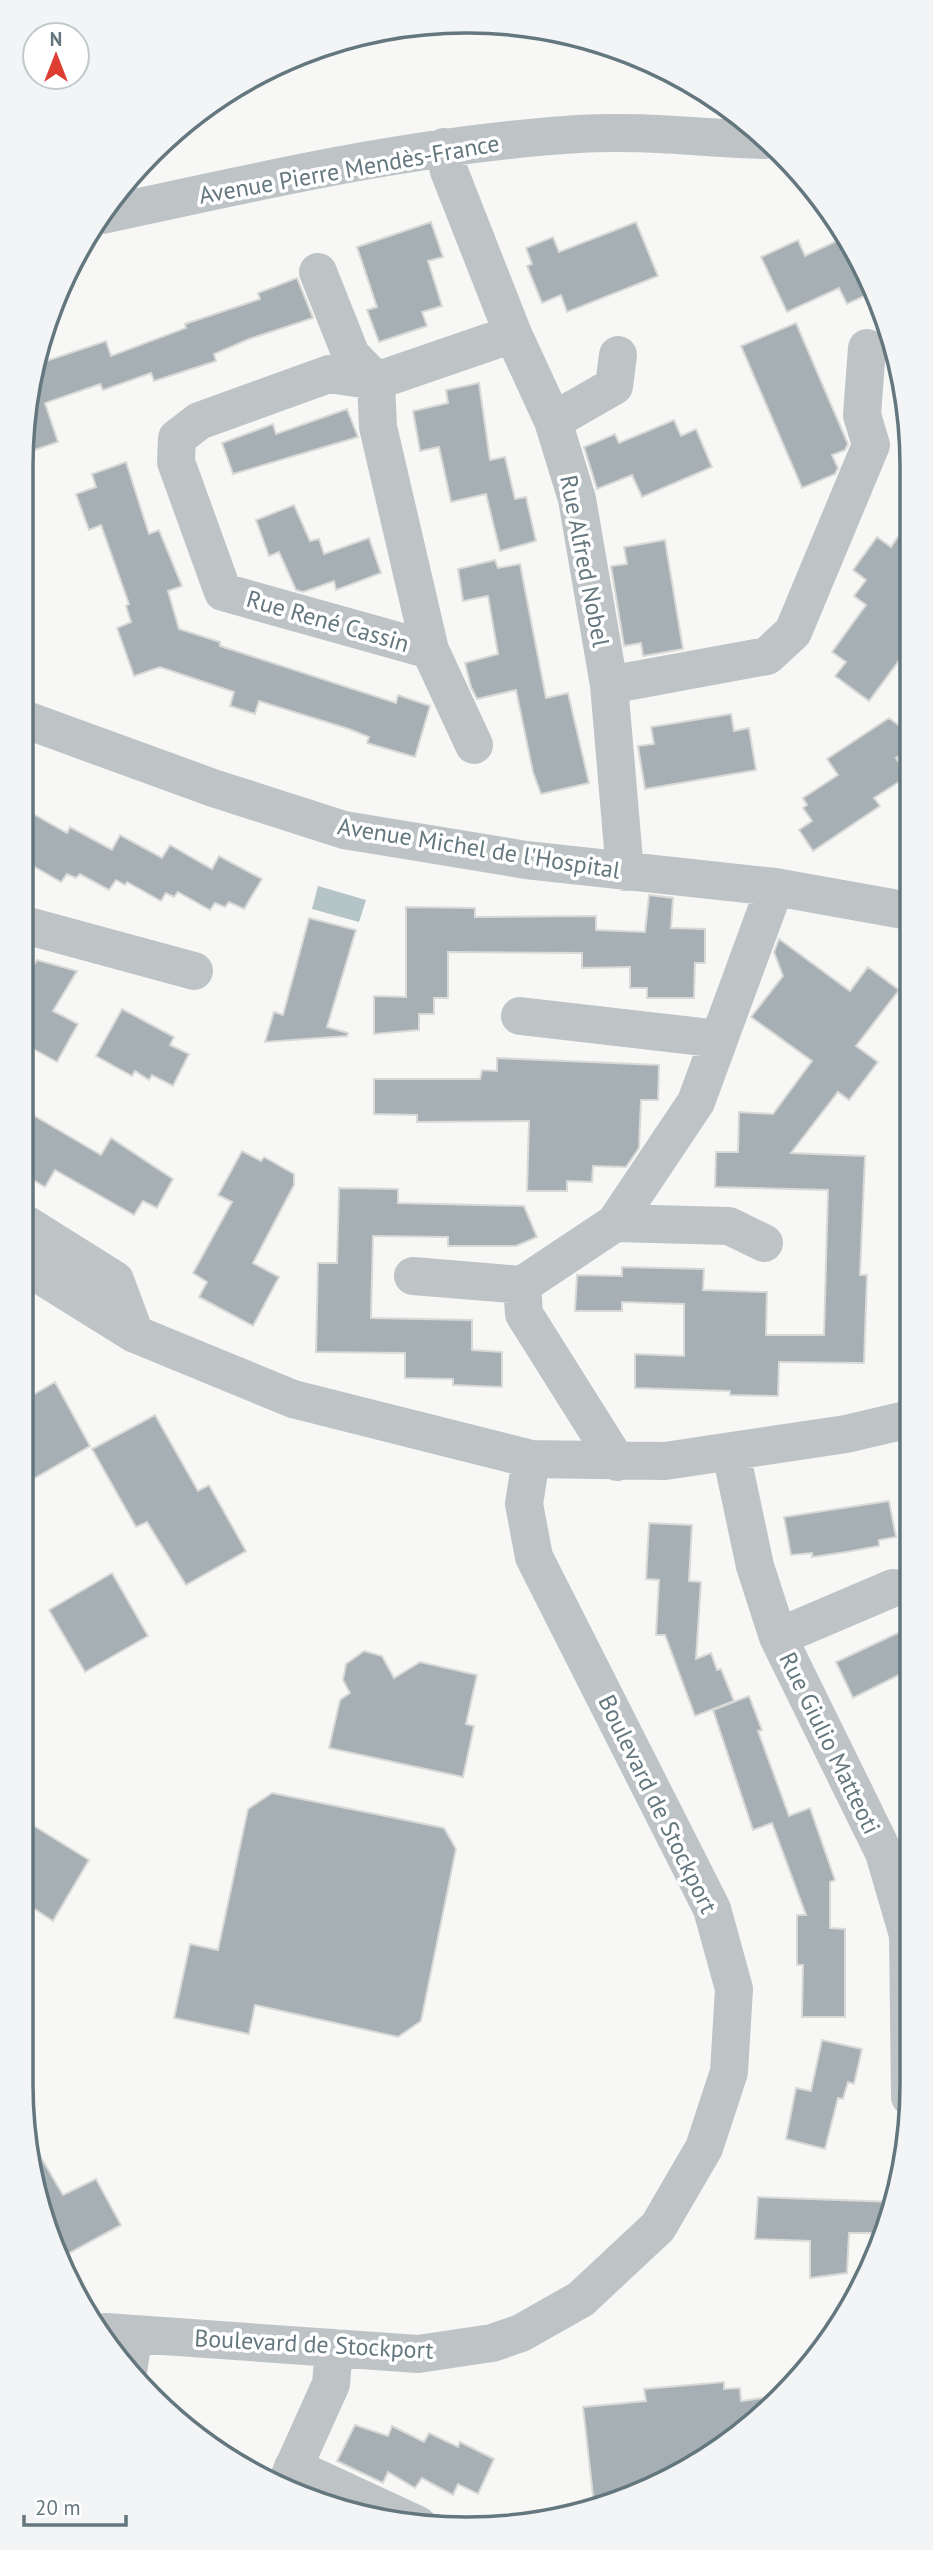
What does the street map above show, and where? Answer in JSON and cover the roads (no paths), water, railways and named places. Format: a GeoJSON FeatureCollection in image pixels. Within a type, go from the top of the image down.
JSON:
{"type":"FeatureCollection","features":[{"type":"Feature","properties":{"kind":"street","name":"Avenue Pierre Mendès-France"},"geometry":{"type":"LineString","coordinates":[[116,212],[279,176],[444,147],[581,133],[750,139]]}},
{"type":"Feature","properties":{"kind":"street","name":"Rue Alfred Nobel"},"geometry":{"type":"LineString","coordinates":[[444,147],[449,171],[513,334],[553,421],[577,499],[609,685],[625,872]]}},
{"type":"Feature","properties":{"kind":"street"},"geometry":{"type":"LineString","coordinates":[[318,272],[351,355],[376,381]]}},
{"type":"Feature","properties":{"kind":"street","name":"Rue René Cassin"},"geometry":{"type":"LineString","coordinates":[[430,650],[223,592],[176,462],[177,438],[199,421],[330,374],[376,381],[513,334]]}},
{"type":"Feature","properties":{"kind":"street"},"geometry":{"type":"LineString","coordinates":[[609,685],[767,656],[793,632],[871,445],[862,415],[867,348]]}},
{"type":"Feature","properties":{"kind":"street"},"geometry":{"type":"LineString","coordinates":[[553,421],[614,386],[618,355]]}},
{"type":"Feature","properties":{"kind":"street","name":"Rue René Cassin"},"geometry":{"type":"LineString","coordinates":[[376,381],[378,427],[430,650],[474,745]]}},
{"type":"Feature","properties":{"kind":"street","name":"Avenue Michel de l'Hospital"},"geometry":{"type":"LineString","coordinates":[[33,722],[213,788],[344,830],[526,860],[775,887],[900,909]]}},
{"type":"Feature","properties":{"kind":"street"},"geometry":{"type":"LineString","coordinates":[[412,1276],[522,1285],[615,1223],[696,1102],[775,887]]}},
{"type":"Feature","properties":{"kind":"street"},"geometry":{"type":"LineString","coordinates":[[33,928],[194,971]]}},
{"type":"Feature","properties":{"kind":"street"},"geometry":{"type":"LineString","coordinates":[[520,1016],[719,1038]]}},
{"type":"Feature","properties":{"kind":"street"},"geometry":{"type":"LineString","coordinates":[[615,1223],[729,1226],[764,1243]]}},
{"type":"Feature","properties":{"kind":"street"},"geometry":{"type":"LineString","coordinates":[[33,1228],[116,1280],[135,1334]]}},
{"type":"Feature","properties":{"kind":"street"},"geometry":{"type":"LineString","coordinates":[[33,1270],[135,1334],[293,1399],[531,1459],[665,1461],[731,1454],[900,1422]]}},
{"type":"Feature","properties":{"kind":"street"},"geometry":{"type":"LineString","coordinates":[[522,1285],[524,1314],[617,1462]]}},
{"type":"Feature","properties":{"kind":"street","name":"Rue Giulio Matteoti"},"geometry":{"type":"LineString","coordinates":[[731,1454],[755,1566],[778,1637],[884,1853],[900,1908]]}},
{"type":"Feature","properties":{"kind":"street","name":"Boulevard de Stockport"},"geometry":{"type":"LineString","coordinates":[[120,2333],[418,2354],[492,2343],[521,2333],[581,2299],[658,2227],[704,2148],[729,2072],[734,1989],[712,1909],[534,1556],[524,1504],[531,1459]]}},
{"type":"Feature","properties":{"kind":"street","name":"Rue Giulio Matteoti"},"geometry":{"type":"LineString","coordinates":[[778,1637],[893,1588]]}},
{"type":"Feature","properties":{"kind":"street"},"geometry":{"type":"LineString","coordinates":[[334,2348],[331,2384],[289,2475],[364,2504]]}}]}
